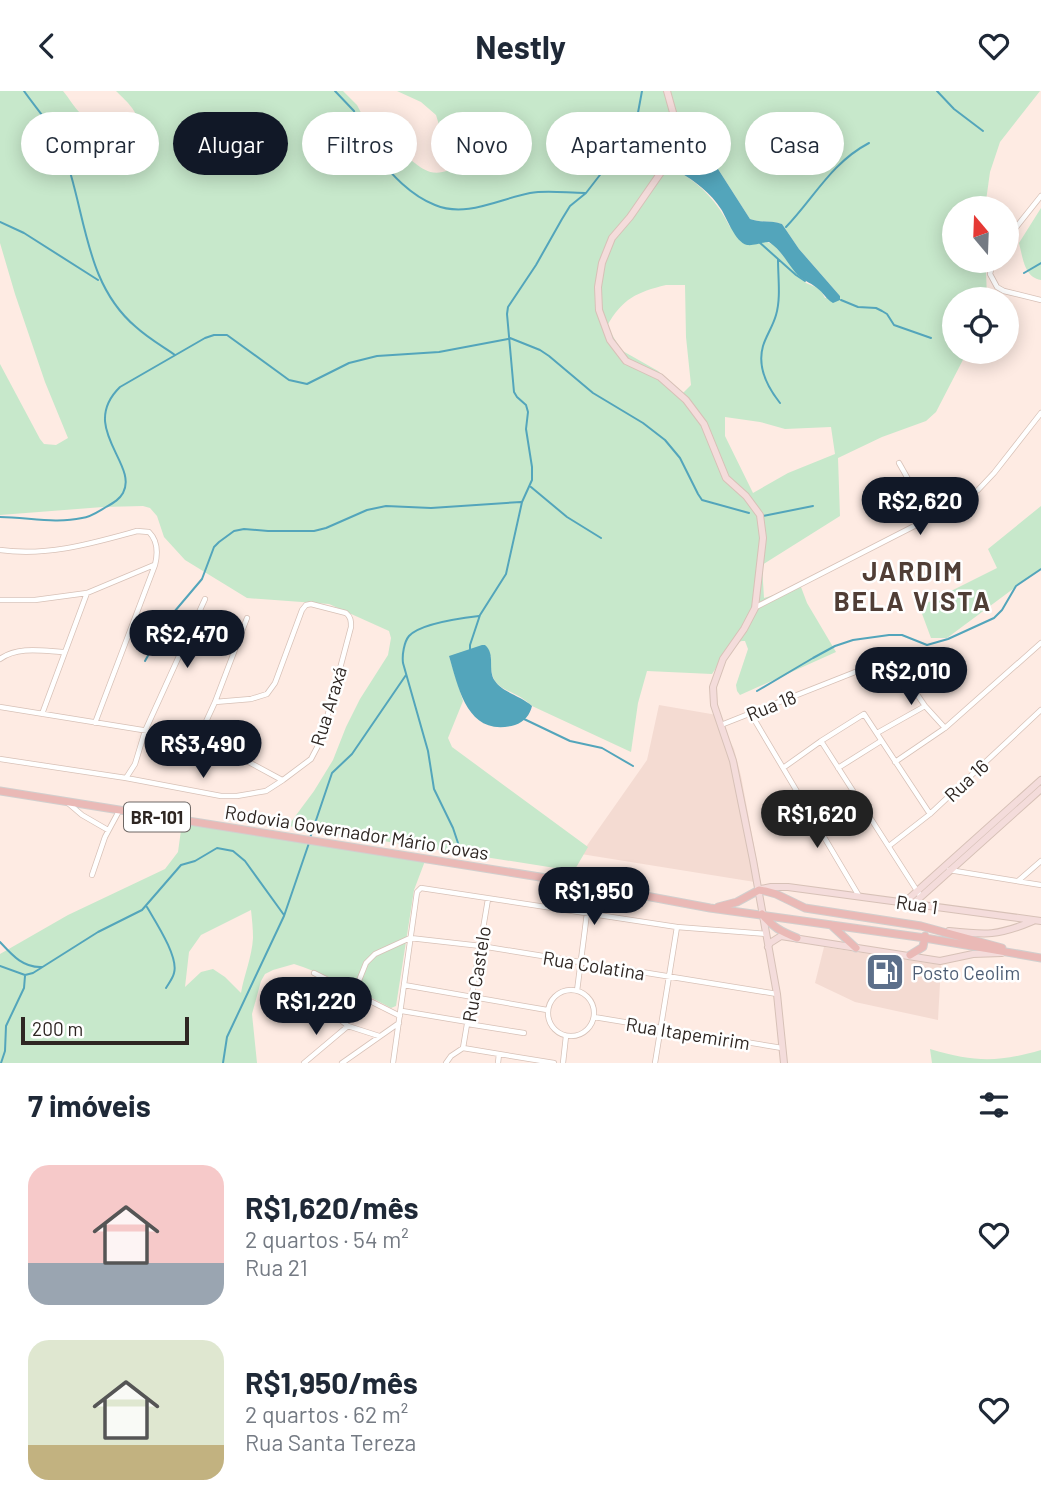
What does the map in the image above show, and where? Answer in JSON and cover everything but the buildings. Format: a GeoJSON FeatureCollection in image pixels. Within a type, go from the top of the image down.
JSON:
{"type":"FeatureCollection","features":[{"type":"Feature","properties":{"kind":"main road","name":"Rodovia Governador Mário Covas"},"geometry":{"type":"LineString","coordinates":[[0,791],[565,881],[710,908],[925,938],[1041,958]]}},
{"type":"Feature","properties":{"kind":"main road"},"geometry":{"type":"LineString","coordinates":[[710,908],[737,902],[759,890],[776,894],[805,908],[921,926],[1026,956]]}},
{"type":"Feature","properties":{"kind":"main road"},"geometry":{"type":"LineString","coordinates":[[762,914],[781,932],[797,938]]}},
{"type":"Feature","properties":{"kind":"main road"},"geometry":{"type":"LineString","coordinates":[[831,924],[856,948]]}},
{"type":"Feature","properties":{"kind":"main road"},"geometry":{"type":"LineString","coordinates":[[910,955],[923,947],[925,932],[921,926]]}},
{"type":"Feature","properties":{"kind":"street"},"geometry":{"type":"LineString","coordinates":[[667,91],[674,116],[673,144],[664,168],[631,217],[612,238],[602,263],[598,310],[610,340],[626,361],[660,377],[686,400],[704,424],[726,478],[746,496],[760,515],[763,538],[755,608],[723,659],[713,687],[714,705],[733,761],[759,890],[777,994],[784,1063]]}},
{"type":"Feature","properties":{"kind":"street"},"geometry":{"type":"LineString","coordinates":[[1019,224],[1041,196]]}},
{"type":"Feature","properties":{"kind":"street"},"geometry":{"type":"LineString","coordinates":[[990,273],[997,286],[1016,295],[1041,300]]}},
{"type":"Feature","properties":{"kind":"street"},"geometry":{"type":"LineString","coordinates":[[755,608],[930,518],[978,490],[1041,413]]}},
{"type":"Feature","properties":{"kind":"street"},"geometry":{"type":"LineString","coordinates":[[899,463],[930,518]]}},
{"type":"Feature","properties":{"kind":"street"},"geometry":{"type":"LineString","coordinates":[[0,549],[21,552],[63,549],[144,530],[152,535],[156,545],[155,565],[95,723]]}},
{"type":"Feature","properties":{"kind":"street"},"geometry":{"type":"LineString","coordinates":[[0,600],[35,600],[87,593],[155,565]]}},
{"type":"Feature","properties":{"kind":"street"},"geometry":{"type":"LineString","coordinates":[[42,714],[87,593]]}},
{"type":"Feature","properties":{"kind":"street"},"geometry":{"type":"LineString","coordinates":[[126,778],[135,764],[145,731],[205,599]]}},
{"type":"Feature","properties":{"kind":"street","name":"Rua Araxá"},"geometry":{"type":"LineString","coordinates":[[0,759],[221,796],[267,791],[311,759],[321,740],[351,619],[346,613],[306,605],[275,683],[267,694],[251,699],[215,702]]}},
{"type":"Feature","properties":{"kind":"street"},"geometry":{"type":"LineString","coordinates":[[198,739],[247,618]]}},
{"type":"Feature","properties":{"kind":"street"},"geometry":{"type":"LineString","coordinates":[[895,762],[945,728],[1041,643]]}},
{"type":"Feature","properties":{"kind":"street"},"geometry":{"type":"LineString","coordinates":[[0,659],[28,650],[64,652]]}},
{"type":"Feature","properties":{"kind":"street","name":"Rua 18"},"geometry":{"type":"LineString","coordinates":[[721,725],[878,663],[892,663],[899,668],[925,706]]}},
{"type":"Feature","properties":{"kind":"street"},"geometry":{"type":"LineString","coordinates":[[877,733],[925,706],[945,728]]}},
{"type":"Feature","properties":{"kind":"street"},"geometry":{"type":"LineString","coordinates":[[0,707],[198,739],[232,753],[283,780]]}},
{"type":"Feature","properties":{"kind":"street","name":"Rua 16"},"geometry":{"type":"LineString","coordinates":[[889,846],[929,814],[1041,710]]}},
{"type":"Feature","properties":{"kind":"street"},"geometry":{"type":"LineString","coordinates":[[751,714],[859,896]]}},
{"type":"Feature","properties":{"kind":"street"},"geometry":{"type":"LineString","coordinates":[[783,768],[864,714],[929,814]]}},
{"type":"Feature","properties":{"kind":"street"},"geometry":{"type":"LineString","coordinates":[[821,741],[919,894]]}},
{"type":"Feature","properties":{"kind":"street"},"geometry":{"type":"LineString","coordinates":[[838,768],[881,741]]}},
{"type":"Feature","properties":{"kind":"street"},"geometry":{"type":"LineString","coordinates":[[905,902],[919,894],[1041,780]]}},
{"type":"Feature","properties":{"kind":"street"},"geometry":{"type":"LineString","coordinates":[[947,868],[1041,789]]}},
{"type":"Feature","properties":{"kind":"street"},"geometry":{"type":"LineString","coordinates":[[68,803],[82,815],[108,830]]}},
{"type":"Feature","properties":{"kind":"street"},"geometry":{"type":"LineString","coordinates":[[92,875],[108,830],[119,811]]}},
{"type":"Feature","properties":{"kind":"street"},"geometry":{"type":"LineString","coordinates":[[1017,882],[1041,861]]}},
{"type":"Feature","properties":{"kind":"street"},"geometry":{"type":"LineString","coordinates":[[947,868],[1041,885]]}},
{"type":"Feature","properties":{"kind":"street"},"geometry":{"type":"LineString","coordinates":[[791,902],[792,887]]}},
{"type":"Feature","properties":{"kind":"street","name":"Rua 1"},"geometry":{"type":"LineString","coordinates":[[759,890],[792,887],[1038,921]]}},
{"type":"Feature","properties":{"kind":"street"},"geometry":{"type":"LineString","coordinates":[[395,1063],[418,889],[677,927],[797,938],[940,961],[973,954],[1011,953]]}},
{"type":"Feature","properties":{"kind":"street"},"geometry":{"type":"LineString","coordinates":[[914,903],[919,894]]}},
{"type":"Feature","properties":{"kind":"street","name":"Rua Castelo"},"geometry":{"type":"LineString","coordinates":[[463,1048],[488,899]]}},
{"type":"Feature","properties":{"kind":"street"},"geometry":{"type":"LineString","coordinates":[[576,991],[587,913]]}},
{"type":"Feature","properties":{"kind":"street"},"geometry":{"type":"LineString","coordinates":[[939,930],[985,935],[1038,921]]}},
{"type":"Feature","properties":{"kind":"street"},"geometry":{"type":"LineString","coordinates":[[655,1063],[677,927]]}},
{"type":"Feature","properties":{"kind":"street"},"geometry":{"type":"LineString","coordinates":[[768,947],[781,936]]}},
{"type":"Feature","properties":{"kind":"street"},"geometry":{"type":"LineString","coordinates":[[354,993],[366,963],[375,954],[410,938]]}},
{"type":"Feature","properties":{"kind":"street","name":"Rua Colatina"},"geometry":{"type":"LineString","coordinates":[[410,938],[481,946],[777,994]]}},
{"type":"Feature","properties":{"kind":"street"},"geometry":{"type":"LineString","coordinates":[[314,973],[401,1013],[524,1033]]}},
{"type":"Feature","properties":{"kind":"street"},"geometry":{"type":"LineString","coordinates":[[404,985],[547,1010]]}},
{"type":"Feature","properties":{"kind":"street"},"geometry":{"type":"LineString","coordinates":[[576,991],[589,998],[594,1017],[583,1034],[561,1035],[550,1026],[547,1010],[557,994],[576,991]]}},
{"type":"Feature","properties":{"kind":"street"},"geometry":{"type":"LineString","coordinates":[[307,993],[348,1026],[379,1036]]}},
{"type":"Feature","properties":{"kind":"street","name":"Rua Itapemirim"},"geometry":{"type":"LineString","coordinates":[[594,1017],[782,1048]]}},
{"type":"Feature","properties":{"kind":"street"},"geometry":{"type":"LineString","coordinates":[[342,1063],[399,1023]]}},
{"type":"Feature","properties":{"kind":"street"},"geometry":{"type":"LineString","coordinates":[[304,1063],[348,1026]]}},
{"type":"Feature","properties":{"kind":"street"},"geometry":{"type":"LineString","coordinates":[[564,1063],[566,1036]]}},
{"type":"Feature","properties":{"kind":"street"},"geometry":{"type":"LineString","coordinates":[[446,1063],[463,1048],[554,1063]]}},
{"type":"Feature","properties":{"kind":"street"},"geometry":{"type":"LineString","coordinates":[[498,1063],[499,1054]]}},
{"type":"Feature","properties":{"kind":"shaded area"},"geometry":{"type":"Polygon","coordinates":[[[659,705],[717,715],[734,749],[761,883],[581,854],[647,760],[659,705]]]}},
{"type":"Feature","properties":{"kind":"shaded area"},"geometry":{"type":"Polygon","coordinates":[[[824,947],[941,965],[938,1020],[855,1002],[815,983],[824,947]]]}},
{"type":"Feature","properties":{"kind":"green space"},"geometry":{"type":"Polygon","coordinates":[[[0,91],[63,91],[79,112],[21,112],[21,175],[159,175],[159,112],[134,112],[116,91],[343,91],[361,112],[302,112],[302,175],[417,175],[417,164],[431,172],[431,175],[532,175],[532,112],[433,112],[421,102],[397,91],[1040,91],[1000,142],[990,172],[987,196],[942,196],[942,273],[986,273],[987,287],[942,287],[942,364],[961,364],[936,412],[926,421],[882,437],[838,458],[840,516],[762,565],[764,598],[801,587],[807,603],[836,652],[740,695],[736,685],[748,649],[745,641],[732,644],[712,674],[647,671],[638,703],[631,752],[532,706],[502,688],[493,677],[491,656],[449,656],[463,701],[448,738],[452,747],[588,847],[574,871],[288,826],[333,760],[360,699],[388,655],[391,638],[389,631],[329,604],[247,598],[185,560],[164,537],[157,516],[150,508],[103,507],[0,515],[0,364],[44,444],[56,445],[68,438],[45,382],[0,243],[0,91]],[[546,112],[546,175],[683,175],[709,195],[730,227],[774,245],[806,283],[820,289],[825,298],[840,296],[799,249],[782,224],[750,219],[722,175],[731,175],[731,112],[546,112]],[[666,285],[631,298],[618,309],[607,326],[621,350],[658,371],[683,393],[691,385],[686,337],[685,285],[666,285]],[[725,417],[725,436],[753,493],[788,473],[835,454],[831,427],[785,429],[725,417]]]}},
{"type":"Feature","properties":{"kind":"green space"},"geometry":{"type":"Polygon","coordinates":[[[1041,208],[1041,280],[1028,271],[1019,243],[1041,208]]]}},
{"type":"Feature","properties":{"kind":"green space"},"geometry":{"type":"Polygon","coordinates":[[[1041,506],[1041,568],[947,638],[931,638],[921,611],[927,603],[997,568],[988,549],[1041,506]]]}},
{"type":"Feature","properties":{"kind":"green space"},"geometry":{"type":"Polygon","coordinates":[[[182,823],[425,861],[414,890],[396,1006],[391,1008],[339,981],[294,964],[265,974],[261,981],[252,1014],[257,1063],[0,1063],[0,954],[68,915],[165,869],[178,852],[182,823]],[[251,910],[201,935],[189,952],[185,987],[201,972],[213,969],[241,993],[252,945],[251,910]]]}},
{"type":"Feature","properties":{"kind":"green space"},"geometry":{"type":"Polygon","coordinates":[[[930,1049],[986,1059],[1041,1050],[1041,1063],[932,1063],[930,1049]]]}},
{"type":"Feature","properties":{"kind":"water"},"geometry":{"type":"Polygon","coordinates":[[[722,175],[750,219],[782,224],[799,249],[840,296],[840,300],[833,303],[800,277],[769,242],[752,245],[743,243],[717,203],[697,183],[685,176],[722,175]]]}},
{"type":"Feature","properties":{"kind":"water"},"geometry":{"type":"Polygon","coordinates":[[[485,645],[490,653],[495,681],[532,706],[526,718],[518,724],[499,727],[486,724],[476,718],[462,696],[449,656],[485,645]]]}},
{"type":"Feature","properties":{"kind":"waterway"},"geometry":{"type":"LineString","coordinates":[[24,91],[58,140],[75,188],[94,263],[104,287],[118,308],[136,327],[175,355]]}},
{"type":"Feature","properties":{"kind":"waterway"},"geometry":{"type":"LineString","coordinates":[[335,91],[354,111],[362,140],[404,185],[435,205],[459,209],[482,206],[530,193],[585,193]]}},
{"type":"Feature","properties":{"kind":"waterway"},"geometry":{"type":"LineString","coordinates":[[470,650],[480,615],[506,574],[522,502],[532,480],[526,429],[528,412],[526,405],[514,392],[508,307],[570,206],[586,193],[603,171],[637,118],[642,91]]}},
{"type":"Feature","properties":{"kind":"waterway"},"geometry":{"type":"LineString","coordinates":[[937,91],[954,109],[983,131]]}},
{"type":"Feature","properties":{"kind":"waterway"},"geometry":{"type":"LineString","coordinates":[[786,227],[833,171],[869,143]]}},
{"type":"Feature","properties":{"kind":"waterway"},"geometry":{"type":"LineString","coordinates":[[0,222],[24,233],[98,280]]}},
{"type":"Feature","properties":{"kind":"waterway"},"geometry":{"type":"LineString","coordinates":[[759,242],[805,281]]}},
{"type":"Feature","properties":{"kind":"waterway"},"geometry":{"type":"LineString","coordinates":[[778,259],[778,308],[763,346],[761,362],[771,391],[780,403]]}},
{"type":"Feature","properties":{"kind":"waterway"},"geometry":{"type":"LineString","coordinates":[[1024,273],[1041,263]]}},
{"type":"Feature","properties":{"kind":"waterway"},"geometry":{"type":"LineString","coordinates":[[841,300],[858,307],[876,308],[887,314],[894,325],[931,338]]}},
{"type":"Feature","properties":{"kind":"waterway"},"geometry":{"type":"LineString","coordinates":[[0,517],[72,520],[92,515],[118,499],[126,482],[107,431],[105,417],[109,402],[120,387],[205,338],[227,335],[289,380],[307,384],[349,363],[377,356],[439,352],[508,339]]}},
{"type":"Feature","properties":{"kind":"waterway"},"geometry":{"type":"LineString","coordinates":[[510,338],[540,350],[593,393],[643,423],[665,440],[680,458],[702,500],[749,513]]}},
{"type":"Feature","properties":{"kind":"waterway"},"geometry":{"type":"LineString","coordinates":[[531,487],[567,517],[601,538]]}},
{"type":"Feature","properties":{"kind":"waterway"},"geometry":{"type":"LineString","coordinates":[[145,661],[169,618],[202,579],[214,547],[234,531],[314,531],[367,510],[386,506],[431,508],[521,502]]}},
{"type":"Feature","properties":{"kind":"waterway"},"geometry":{"type":"LineString","coordinates":[[763,516],[813,506]]}},
{"type":"Feature","properties":{"kind":"waterway"},"geometry":{"type":"LineString","coordinates":[[757,691],[835,646],[853,640],[902,635],[927,645],[948,639],[994,618],[1016,586],[1041,569]]}},
{"type":"Feature","properties":{"kind":"waterway"},"geometry":{"type":"LineString","coordinates":[[459,846],[434,789],[428,751],[403,656],[407,639],[415,631],[442,622],[479,616]]}},
{"type":"Feature","properties":{"kind":"waterway"},"geometry":{"type":"LineString","coordinates":[[310,838],[332,773],[352,754],[406,675]]}},
{"type":"Feature","properties":{"kind":"waterway"},"geometry":{"type":"LineString","coordinates":[[524,719],[570,741],[602,748],[633,766]]}},
{"type":"Feature","properties":{"kind":"waterway"},"geometry":{"type":"LineString","coordinates":[[223,1063],[227,1037],[284,916],[309,843]]}},
{"type":"Feature","properties":{"kind":"waterway"},"geometry":{"type":"LineString","coordinates":[[0,966],[25,975],[33,973],[98,932],[142,910],[181,865],[195,861],[217,848],[233,851],[245,861],[284,915]]}},
{"type":"Feature","properties":{"kind":"waterway"},"geometry":{"type":"LineString","coordinates":[[147,907],[165,939],[175,966],[172,979],[166,988]]}},
{"type":"Feature","properties":{"kind":"waterway"},"geometry":{"type":"LineString","coordinates":[[0,942],[24,963],[42,967]]}},
{"type":"Feature","properties":{"kind":"waterway"},"geometry":{"type":"LineString","coordinates":[[1,1063],[5,1051],[6,1026],[24,988],[25,976]]}},
{"type":"Feature","properties":{"kind":"place","name":"Posto Ceolim"},"geometry":{"type":"Point","coordinates":[885,972]}},
{"type":"Feature","properties":{"kind":"district","name":"JARDIM BELA VISTA"},"geometry":{"type":"Point","coordinates":[913,584]}}]}
